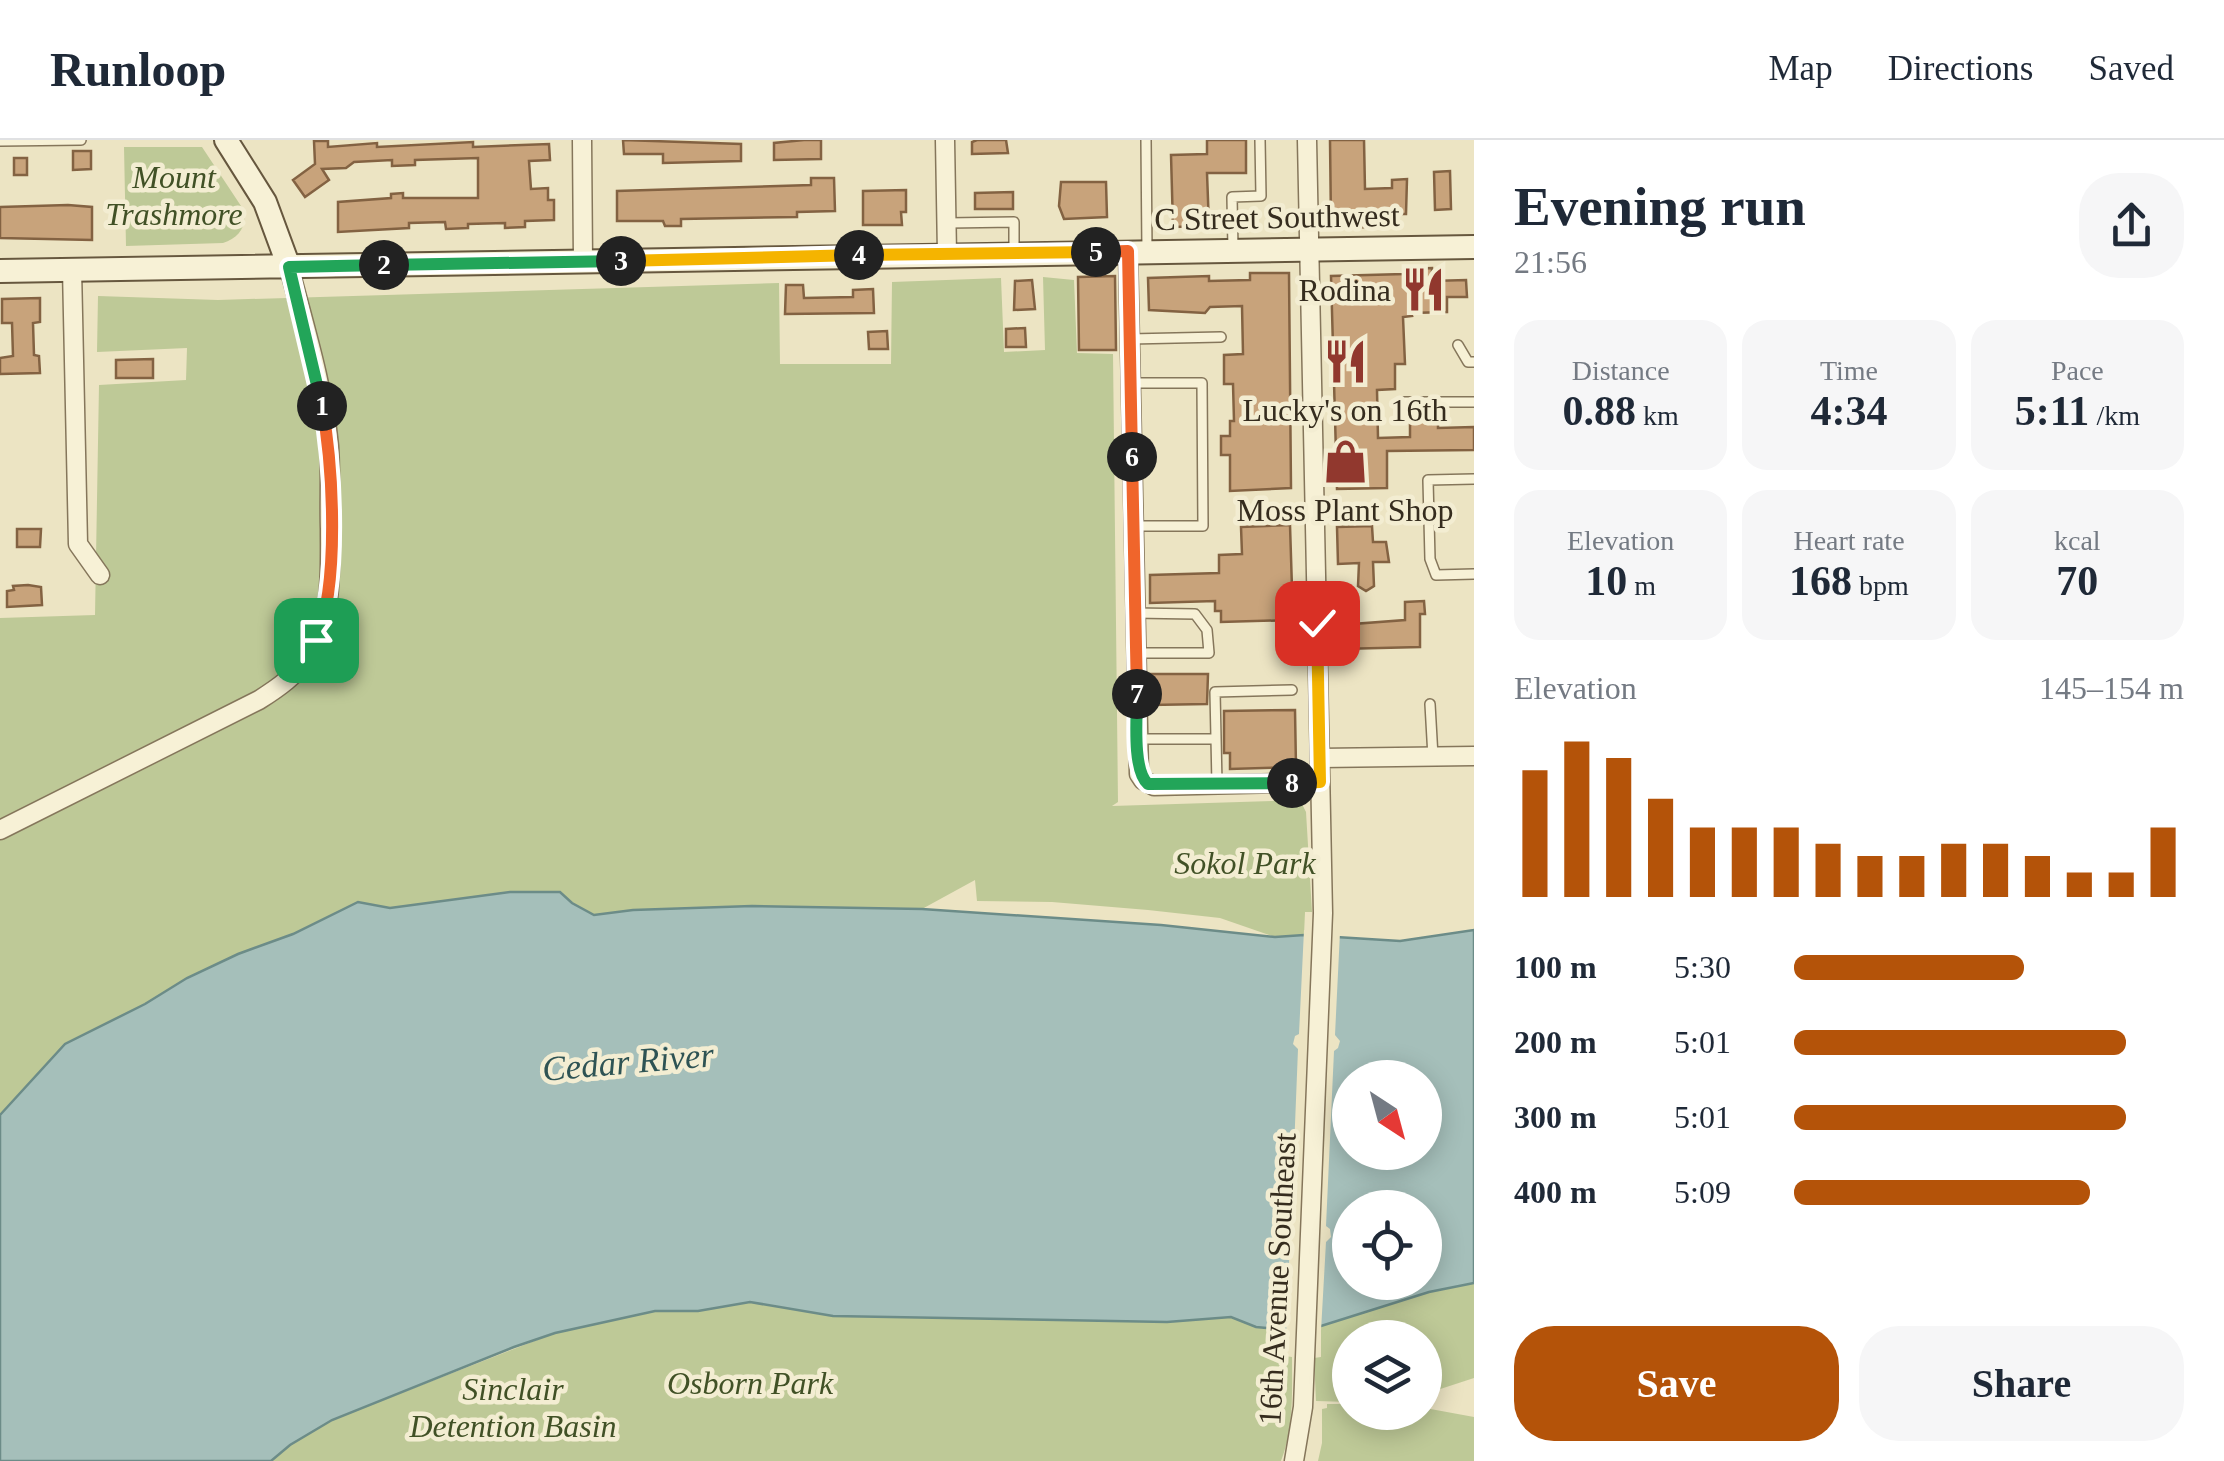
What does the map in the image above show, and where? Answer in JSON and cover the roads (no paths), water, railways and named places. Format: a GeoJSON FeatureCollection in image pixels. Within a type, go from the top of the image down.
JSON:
{"type":"FeatureCollection","features":[{"type":"Feature","properties":{"kind":"main road"},"geometry":{"type":"LineString","coordinates":[[226,140],[265,202],[289,267]]}},
{"type":"Feature","properties":{"kind":"main road","name":"C Street Southwest"},"geometry":{"type":"LineString","coordinates":[[0,270],[1474,247]]}},
{"type":"Feature","properties":{"kind":"street"},"geometry":{"type":"LineString","coordinates":[[582,140],[583,261]]}},
{"type":"Feature","properties":{"kind":"street"},"geometry":{"type":"LineString","coordinates":[[945,140],[947,254]]}},
{"type":"Feature","properties":{"kind":"street","name":"16th Avenue Southeast"},"geometry":{"type":"LineString","coordinates":[[1294,1461],[1302,1428],[1323,912],[1307,140]]}},
{"type":"Feature","properties":{"kind":"street"},"geometry":{"type":"LineString","coordinates":[[1137,251],[1130,383],[1135,653],[1142,780],[1154,786],[1320,782]]}},
{"type":"Feature","properties":{"kind":"street"},"geometry":{"type":"LineString","coordinates":[[0,830],[258,700],[288,681],[307,659],[327,616],[331,583],[329,445],[289,267]]}},
{"type":"Feature","properties":{"kind":"street"},"geometry":{"type":"LineString","coordinates":[[72,269],[78,544],[100,575]]}},
{"type":"Feature","properties":{"kind":"street"},"geometry":{"type":"LineString","coordinates":[[1320,758],[1474,756]]}},
{"type":"Feature","properties":{"kind":"lane"},"geometry":{"type":"LineString","coordinates":[[0,141],[81,140]]}},
{"type":"Feature","properties":{"kind":"lane"},"geometry":{"type":"LineString","coordinates":[[1137,251],[1146,140]]}},
{"type":"Feature","properties":{"kind":"lane"},"geometry":{"type":"LineString","coordinates":[[1232,249],[1232,196],[1261,196],[1260,140]]}},
{"type":"Feature","properties":{"kind":"lane"},"geometry":{"type":"LineString","coordinates":[[946,223],[1014,222],[1014,253]]}},
{"type":"Feature","properties":{"kind":"lane"},"geometry":{"type":"LineString","coordinates":[[1130,339],[1221,337]]}},
{"type":"Feature","properties":{"kind":"lane"},"geometry":{"type":"LineString","coordinates":[[1458,345],[1468,362],[1474,362]]}},
{"type":"Feature","properties":{"kind":"lane"},"geometry":{"type":"LineString","coordinates":[[1130,383],[1202,382],[1203,526],[1133,526]]}},
{"type":"Feature","properties":{"kind":"lane"},"geometry":{"type":"LineString","coordinates":[[1400,402],[1474,402]]}},
{"type":"Feature","properties":{"kind":"lane"},"geometry":{"type":"LineString","coordinates":[[1474,479],[1428,480],[1430,559],[1436,575],[1474,574]]}},
{"type":"Feature","properties":{"kind":"lane"},"geometry":{"type":"LineString","coordinates":[[1135,614],[1195,614],[1207,630],[1208,653],[1135,653]]}},
{"type":"Feature","properties":{"kind":"lane"},"geometry":{"type":"LineString","coordinates":[[1217,784],[1215,692],[1292,690]]}},
{"type":"Feature","properties":{"kind":"lane"},"geometry":{"type":"LineString","coordinates":[[1430,704],[1433,757]]}},
{"type":"Feature","properties":{"kind":"lane"},"geometry":{"type":"LineString","coordinates":[[1138,740],[1216,740]]}},
{"type":"Feature","properties":{"kind":"water","name":"Cedar River"},"geometry":{"type":"Polygon","coordinates":[[[510,892],[560,892],[594,915],[752,906],[922,909],[1275,937],[1400,941],[1474,930],[1474,1283],[1442,1289],[1442,1190],[1332,1190],[1332,1300],[1404,1300],[1321,1326],[1286,1330],[1256,1327],[1231,1317],[1167,1322],[833,1316],[750,1302],[698,1311],[655,1311],[555,1333],[514,1347],[332,1420],[271,1461],[0,1461],[0,1115],[65,1044],[187,978],[358,902],[390,908],[510,892]]]}},
{"type":"Feature","properties":{"kind":"place","name":"Rodina"},"geometry":{"type":"Point","coordinates":[1424,290]}},
{"type":"Feature","properties":{"kind":"place","name":"Lucky's on 16th"},"geometry":{"type":"Point","coordinates":[1345,362]}},
{"type":"Feature","properties":{"kind":"place","name":"Moss Plant Shop"},"geometry":{"type":"Point","coordinates":[1345,462]}},
{"type":"Feature","properties":{"kind":"park label","name":"Mount Trashmore"},"geometry":{"type":"Point","coordinates":[174,196]}},
{"type":"Feature","properties":{"kind":"park label","name":"Sokol Park"},"geometry":{"type":"Point","coordinates":[1245,863]}},
{"type":"Feature","properties":{"kind":"park label","name":"Osborn Park"},"geometry":{"type":"Point","coordinates":[750,1383]}},
{"type":"Feature","properties":{"kind":"park label","name":"Sinclair Detention Basin"},"geometry":{"type":"Point","coordinates":[513,1408]}}]}
